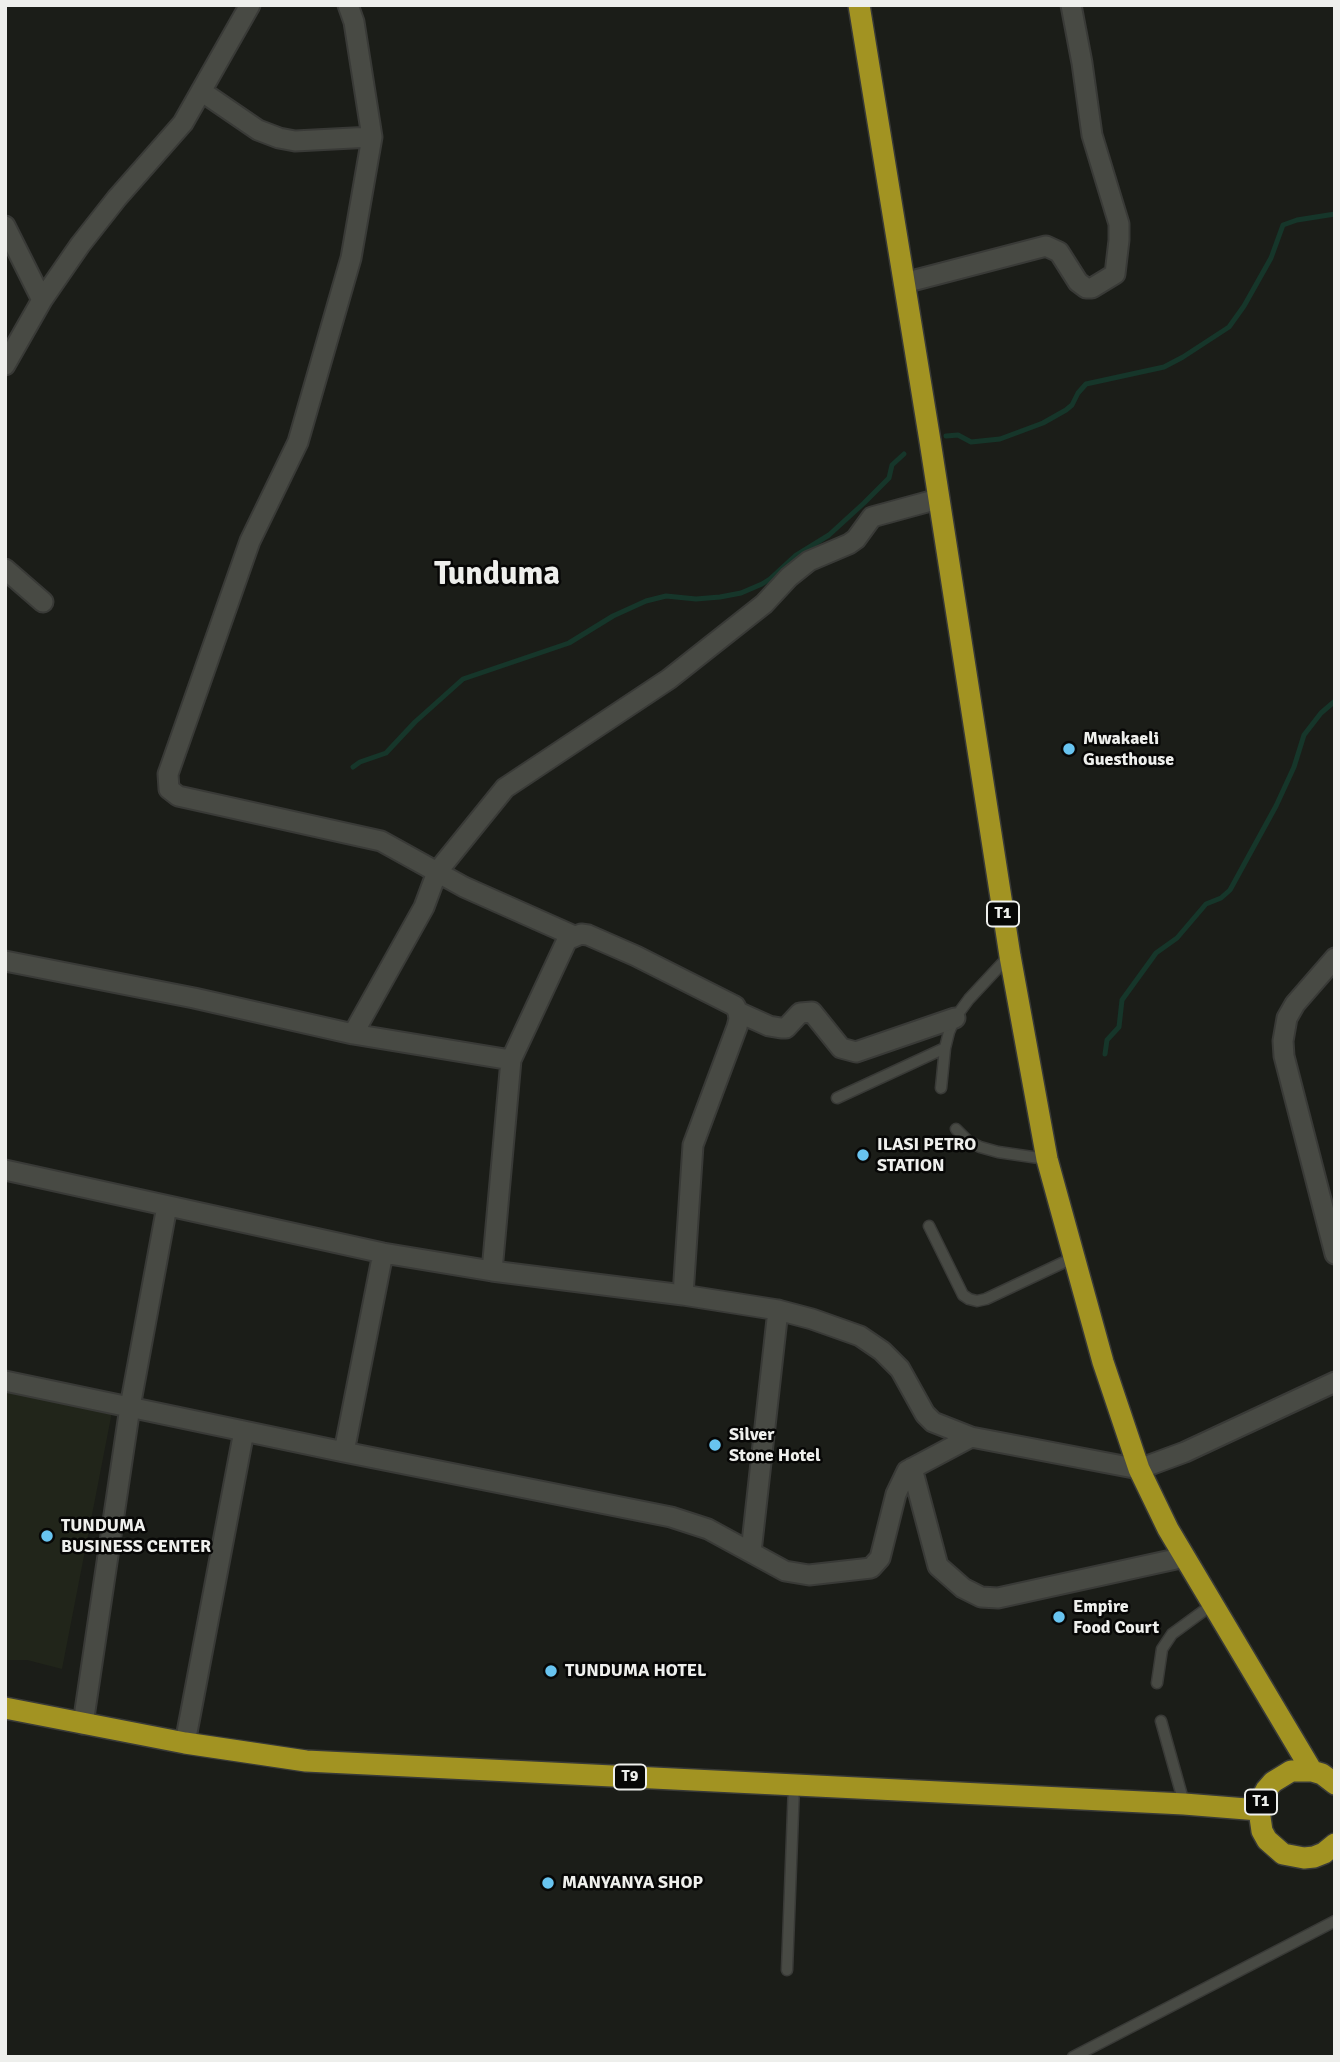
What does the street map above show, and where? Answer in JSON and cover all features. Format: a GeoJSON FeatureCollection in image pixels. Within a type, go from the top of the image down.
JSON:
{"type":"FeatureCollection","features":[{"type":"Feature","properties":{"kind":"highway","name":"T1"},"geometry":{"type":"LineString","coordinates":[[859,5],[1010,956],[1047,1160],[1103,1362],[1139,1469],[1185,1557],[1312,1771]]}},
{"type":"Feature","properties":{"kind":"highway","name":"T9"},"geometry":{"type":"LineString","coordinates":[[5,1708],[185,1743],[306,1761],[1184,1804],[1259,1810]]}},
{"type":"Feature","properties":{"kind":"highway","name":"T1"},"geometry":{"type":"LineString","coordinates":[[1331,1852],[1304,1858],[1283,1854],[1267,1840],[1262,1830],[1259,1810],[1261,1799],[1273,1782],[1291,1771],[1312,1771],[1322,1774],[1335,1784]]}},
{"type":"Feature","properties":{"kind":"street"},"geometry":{"type":"LineString","coordinates":[[5,365],[42,300],[80,245],[183,123],[250,5]]}},
{"type":"Feature","properties":{"kind":"street"},"geometry":{"type":"LineString","coordinates":[[348,5],[356,32],[372,137],[351,258],[298,442],[250,541],[167,782],[169,789],[178,796],[381,841],[464,887],[574,936]]}},
{"type":"Feature","properties":{"kind":"street"},"geometry":{"type":"LineString","coordinates":[[904,283],[1046,246],[1059,252],[1078,282],[1086,288],[1092,288],[1115,274],[1119,224],[1092,135],[1071,5]]}},
{"type":"Feature","properties":{"kind":"street"},"geometry":{"type":"LineString","coordinates":[[201,91],[258,130],[279,138],[295,141],[372,137]]}},
{"type":"Feature","properties":{"kind":"street"},"geometry":{"type":"LineString","coordinates":[[5,226],[42,300]]}},
{"type":"Feature","properties":{"kind":"street"},"geometry":{"type":"LineString","coordinates":[[354,1034],[424,907],[437,872],[505,788],[669,679],[764,604],[809,561],[856,539],[872,517],[938,499]]}},
{"type":"Feature","properties":{"kind":"street"},"geometry":{"type":"LineString","coordinates":[[5,569],[43,602]]}},
{"type":"Feature","properties":{"kind":"street"},"geometry":{"type":"LineString","coordinates":[[492,1271],[510,1060],[566,940],[581,934],[636,956],[735,1006],[738,1012],[737,1027],[693,1146],[683,1295]]}},
{"type":"Feature","properties":{"kind":"street"},"geometry":{"type":"LineString","coordinates":[[1335,958],[1294,1004],[1287,1018],[1283,1041],[1284,1056],[1335,1254]]}},
{"type":"Feature","properties":{"kind":"street"},"geometry":{"type":"LineString","coordinates":[[5,961],[194,998],[354,1034],[510,1060]]}},
{"type":"Feature","properties":{"kind":"street"},"geometry":{"type":"LineString","coordinates":[[738,1012],[769,1026],[781,1028],[786,1028],[800,1013],[812,1012],[841,1048],[856,1052],[955,1018]]}},
{"type":"Feature","properties":{"kind":"street"},"geometry":{"type":"LineString","coordinates":[[5,1170],[383,1253],[492,1271],[778,1310],[812,1319],[866,1340],[900,1369],[928,1418],[971,1437],[1139,1469],[1185,1452],[1335,1382]]}},
{"type":"Feature","properties":{"kind":"street"},"geometry":{"type":"LineString","coordinates":[[83,1724],[130,1407],[167,1206]]}},
{"type":"Feature","properties":{"kind":"street"},"geometry":{"type":"LineString","coordinates":[[344,1452],[383,1253]]}},
{"type":"Feature","properties":{"kind":"street"},"geometry":{"type":"LineString","coordinates":[[751,1552],[778,1310]]}},
{"type":"Feature","properties":{"kind":"street"},"geometry":{"type":"LineString","coordinates":[[5,1381],[671,1517],[708,1529],[785,1571],[809,1575],[871,1568],[880,1558],[896,1494],[907,1471],[971,1437]]}},
{"type":"Feature","properties":{"kind":"street"},"geometry":{"type":"LineString","coordinates":[[185,1743],[244,1431]]}},
{"type":"Feature","properties":{"kind":"street"},"geometry":{"type":"LineString","coordinates":[[912,1468],[938,1566],[963,1588],[981,1597],[998,1598],[1185,1557]]}},
{"type":"Feature","properties":{"kind":"lane"},"geometry":{"type":"LineString","coordinates":[[941,1088],[948,1032],[955,1018],[969,999],[1010,956]]}},
{"type":"Feature","properties":{"kind":"lane"},"geometry":{"type":"LineString","coordinates":[[837,1098],[945,1048]]}},
{"type":"Feature","properties":{"kind":"lane"},"geometry":{"type":"LineString","coordinates":[[956,1129],[968,1141],[980,1147],[1047,1160]]}},
{"type":"Feature","properties":{"kind":"lane"},"geometry":{"type":"LineString","coordinates":[[929,1226],[963,1295],[977,1301],[1075,1256]]}},
{"type":"Feature","properties":{"kind":"lane"},"geometry":{"type":"LineString","coordinates":[[1157,1683],[1162,1649],[1172,1634],[1213,1604]]}},
{"type":"Feature","properties":{"kind":"lane"},"geometry":{"type":"LineString","coordinates":[[1161,1721],[1184,1804]]}},
{"type":"Feature","properties":{"kind":"lane"},"geometry":{"type":"LineString","coordinates":[[787,1970],[794,1785]]}},
{"type":"Feature","properties":{"kind":"lane"},"geometry":{"type":"LineString","coordinates":[[1073,2057],[1335,1921]]}},
{"type":"Feature","properties":{"kind":"shaded area","name":"TUNDUMA BUSINESS CENTER"},"geometry":{"type":"Polygon","coordinates":[[[5,1389],[112,1412],[62,1669],[27,1660],[5,1660],[5,1389]]]}},
{"type":"Feature","properties":{"kind":"waterway"},"geometry":{"type":"LineString","coordinates":[[946,436],[958,435],[971,442],[1000,439],[1043,423],[1066,410],[1086,384],[1164,367],[1183,357],[1229,327],[1271,258],[1283,225],[1335,214]]}},
{"type":"Feature","properties":{"kind":"waterway"},"geometry":{"type":"LineString","coordinates":[[353,767],[386,753],[415,722],[463,679],[569,643],[613,616],[646,601],[666,596],[696,599],[720,597],[741,593],[762,584],[795,556],[829,535],[864,503],[889,478],[892,465],[904,454]]}},
{"type":"Feature","properties":{"kind":"waterway"},"geometry":{"type":"LineString","coordinates":[[1105,1054],[1107,1040],[1119,1027],[1122,1000],[1156,953],[1177,938],[1206,904],[1221,898],[1230,890],[1276,806],[1294,767],[1304,735],[1321,713],[1335,701]]}},
{"type":"Feature","properties":{"kind":"place","name":"Mwakaeli Guesthouse"},"geometry":{"type":"Point","coordinates":[1069,749]}},
{"type":"Feature","properties":{"kind":"place","name":"ILASI PETRO STATION"},"geometry":{"type":"Point","coordinates":[863,1155]}},
{"type":"Feature","properties":{"kind":"place","name":"Silver Stone Hotel"},"geometry":{"type":"Point","coordinates":[715,1445]}},
{"type":"Feature","properties":{"kind":"place","name":"TUNDUMA BUSINESS CENTER"},"geometry":{"type":"Point","coordinates":[47,1536]}},
{"type":"Feature","properties":{"kind":"place","name":"Empire Food Court"},"geometry":{"type":"Point","coordinates":[1059,1617]}},
{"type":"Feature","properties":{"kind":"place","name":"TUNDUMA HOTEL"},"geometry":{"type":"Point","coordinates":[551,1671]}},
{"type":"Feature","properties":{"kind":"place","name":"MANYANYA SHOP"},"geometry":{"type":"Point","coordinates":[548,1883]}},
{"type":"Feature","properties":{"kind":"district","name":"Tunduma"},"geometry":{"type":"Point","coordinates":[497,576]}}]}
